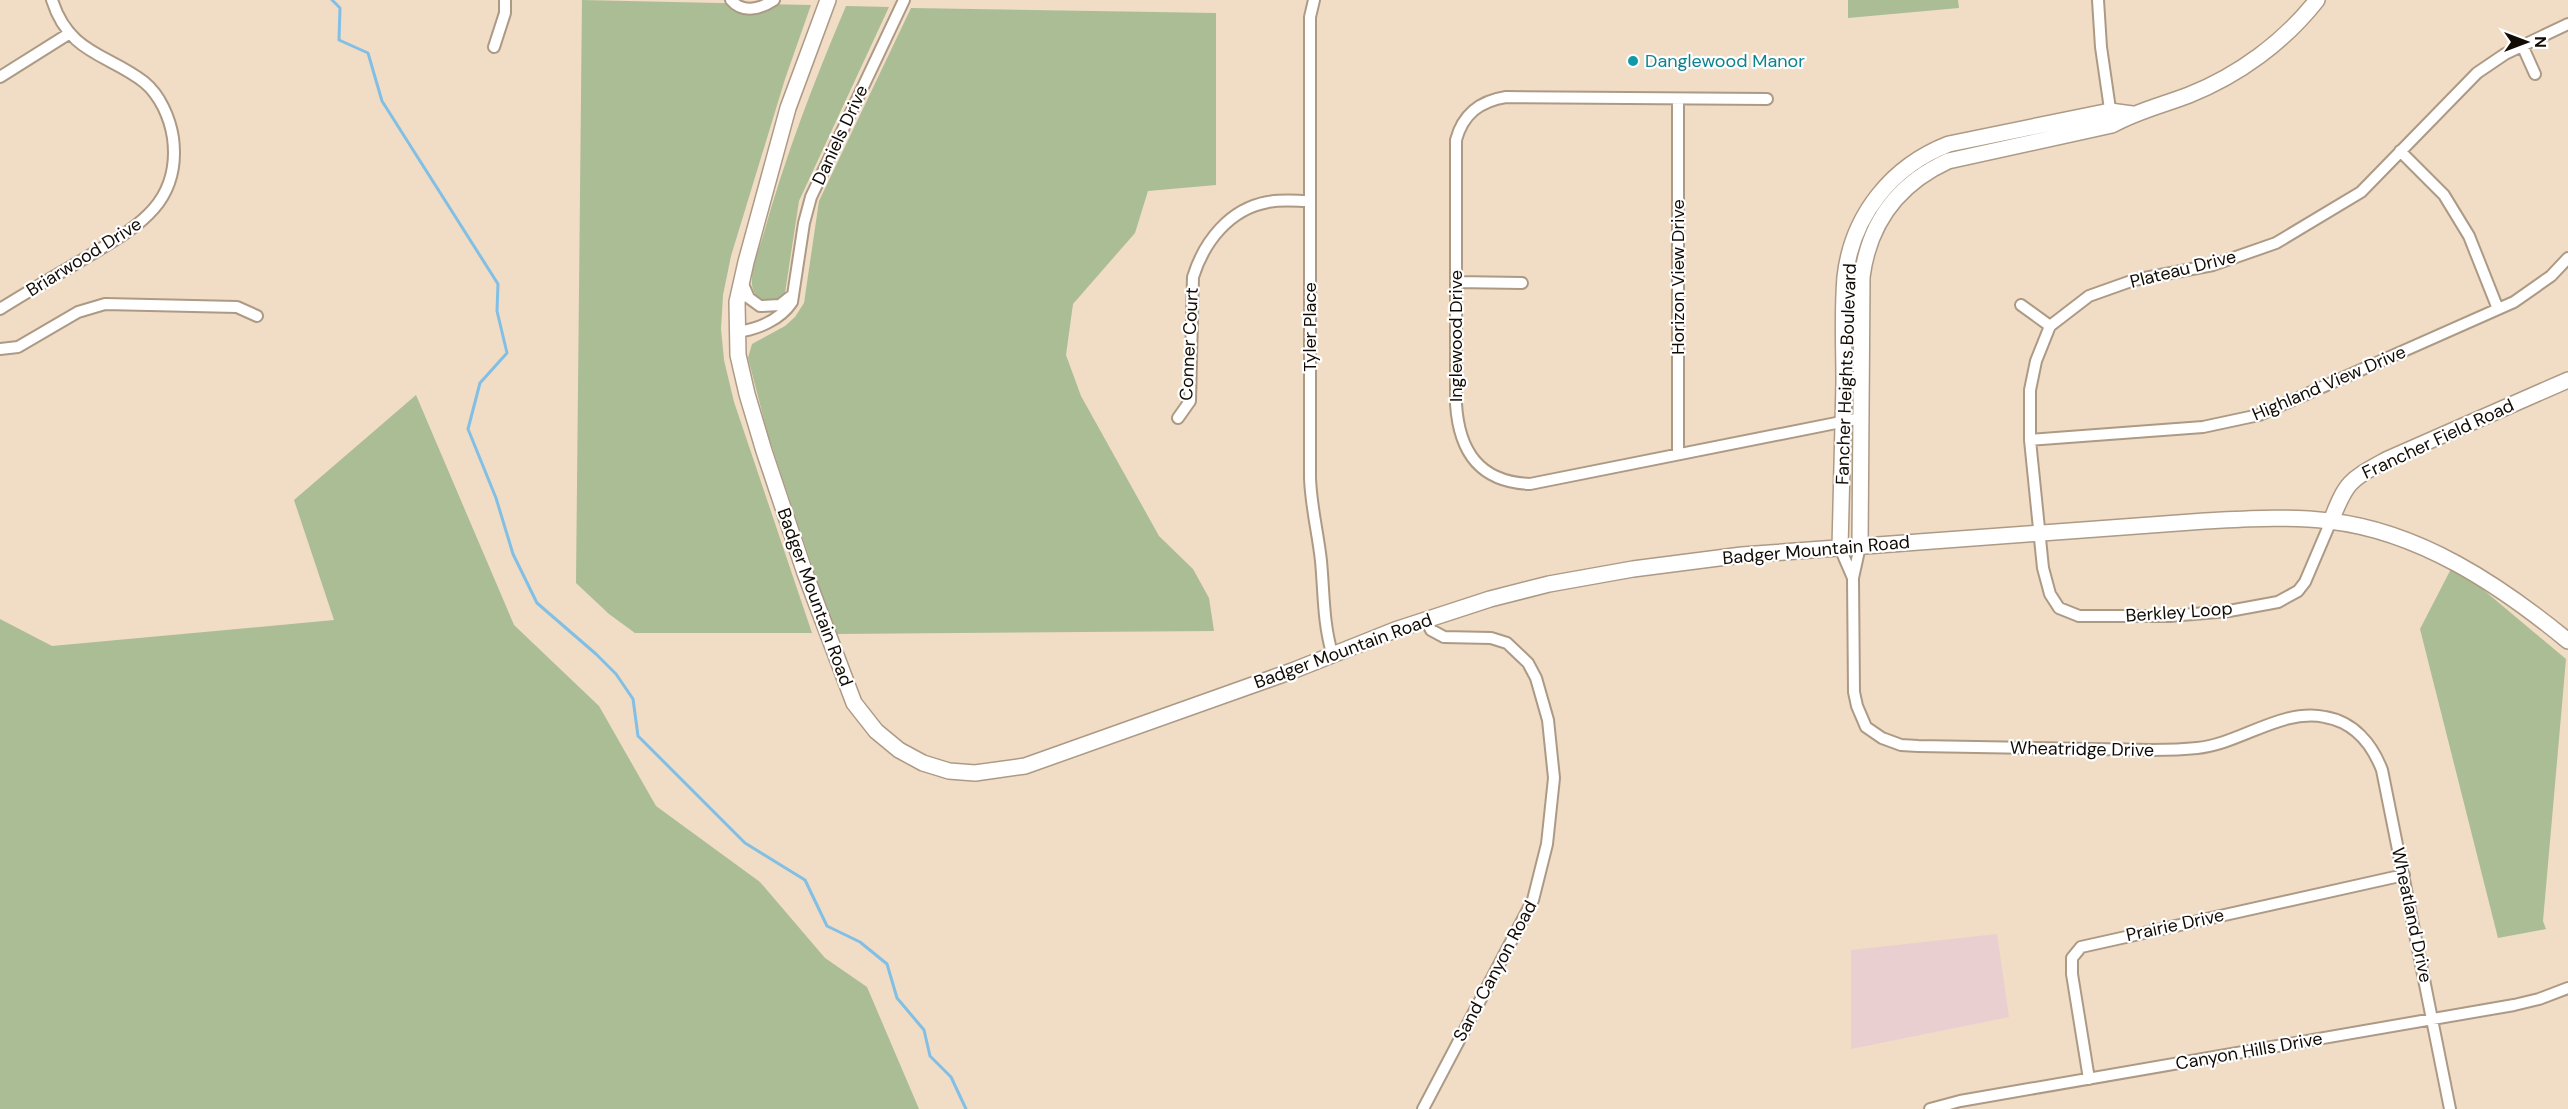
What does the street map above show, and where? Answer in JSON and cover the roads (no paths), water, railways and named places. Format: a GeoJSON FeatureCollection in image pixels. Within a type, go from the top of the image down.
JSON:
{"type":"FeatureCollection","features":[{"type":"Feature","properties":{"kind":"main road","name":"Badger Mountain Road"},"geometry":{"type":"LineString","coordinates":[[828,0],[788,108],[741,280],[737,332],[743,378],[764,451],[841,675],[854,703],[876,731],[899,750],[923,763],[949,771],[975,773],[1025,766],[1426,620],[1490,599],[1549,584],[1633,569],[1742,555],[1860,546],[2205,521],[2273,518],[2331,521],[2410,542],[2452,561],[2532,612],[2568,641]]}},
{"type":"Feature","properties":{"kind":"main road","name":"Fancher Heights Boulevard"},"geometry":{"type":"LineString","coordinates":[[1840,548],[1845,277],[1857,231],[1878,193],[1911,163],[1930,151],[1949,144],[2132,114],[2192,94],[2248,64],[2279,40],[2317,0]]}},
{"type":"Feature","properties":{"kind":"main road","name":"Fancher Heights Boulevard"},"geometry":{"type":"LineString","coordinates":[[1860,546],[1861,304],[1864,261],[1877,224],[1898,195],[1928,170],[1948,161],[2111,118]]}},
{"type":"Feature","properties":{"kind":"main road","name":"Francher Field Road"},"geometry":{"type":"LineString","coordinates":[[2331,521],[2342,493],[2361,474],[2388,459],[2568,380]]}},
{"type":"Feature","properties":{"kind":"street","name":"Briarwood Drive"},"geometry":{"type":"LineString","coordinates":[[0,309],[142,223],[160,200],[172,168],[174,148],[172,131],[164,109],[152,91],[137,77],[94,55],[70,33],[52,0]]}},
{"type":"Feature","properties":{"kind":"street"},"geometry":{"type":"LineString","coordinates":[[494,47],[505,13],[505,0]]}},
{"type":"Feature","properties":{"kind":"street"},"geometry":{"type":"LineString","coordinates":[[731,0],[736,6],[746,9],[760,7],[774,0]]}},
{"type":"Feature","properties":{"kind":"street","name":"Daniels Drive"},"geometry":{"type":"LineString","coordinates":[[737,332],[767,323],[785,311],[792,302],[803,229],[811,197],[904,0]]}},
{"type":"Feature","properties":{"kind":"street","name":"Tyler Place"},"geometry":{"type":"LineString","coordinates":[[1314,0],[1310,17],[1311,496],[1321,561],[1323,618],[1332,653]]}},
{"type":"Feature","properties":{"kind":"street"},"geometry":{"type":"LineString","coordinates":[[2098,0],[2111,118]]}},
{"type":"Feature","properties":{"kind":"street","name":"Plateau Drive"},"geometry":{"type":"LineString","coordinates":[[2050,326],[2089,296],[2134,280],[2213,265],[2276,243],[2361,192],[2477,73],[2522,45],[2568,24]]}},
{"type":"Feature","properties":{"kind":"street"},"geometry":{"type":"LineString","coordinates":[[0,77],[70,33]]}},
{"type":"Feature","properties":{"kind":"street"},"geometry":{"type":"LineString","coordinates":[[2522,45],[2535,74]]}},
{"type":"Feature","properties":{"kind":"street","name":"Inglewood Drive"},"geometry":{"type":"LineString","coordinates":[[1767,99],[1506,97],[1489,100],[1475,107],[1460,126],[1456,140],[1456,404],[1459,431],[1472,458],[1484,468],[1506,481],[1530,484],[1861,418]]}},
{"type":"Feature","properties":{"kind":"street","name":"Horizon View Drive"},"geometry":{"type":"LineString","coordinates":[[1678,100],[1678,453]]}},
{"type":"Feature","properties":{"kind":"street"},"geometry":{"type":"LineString","coordinates":[[2400,151],[2444,195],[2469,236],[2498,309]]}},
{"type":"Feature","properties":{"kind":"street","name":"Conner Court"},"geometry":{"type":"LineString","coordinates":[[1178,418],[1190,401],[1193,277],[1203,251],[1224,225],[1252,207],[1268,202],[1310,201]]}},
{"type":"Feature","properties":{"kind":"street","name":"Highland View Drive"},"geometry":{"type":"LineString","coordinates":[[2030,440],[2194,428],[2259,415],[2286,405],[2498,309],[2534,290],[2568,258]]}},
{"type":"Feature","properties":{"kind":"street","name":"Daniels Drive"},"geometry":{"type":"LineString","coordinates":[[741,280],[749,298],[767,308],[787,302],[792,296],[797,277]]}},
{"type":"Feature","properties":{"kind":"street"},"geometry":{"type":"LineString","coordinates":[[1456,282],[1522,284]]}},
{"type":"Feature","properties":{"kind":"street"},"geometry":{"type":"LineString","coordinates":[[0,349],[18,347],[78,312],[105,304],[237,307],[257,316]]}},
{"type":"Feature","properties":{"kind":"street"},"geometry":{"type":"LineString","coordinates":[[2021,305],[2050,326],[2036,361],[2030,390],[2030,440],[2039,534]]}},
{"type":"Feature","properties":{"kind":"street","name":"Berkley Loop"},"geometry":{"type":"LineString","coordinates":[[2039,534],[2046,583],[2055,603],[2065,612],[2079,616],[2170,616],[2229,611],[2278,602],[2289,597],[2298,591],[2315,564],[2331,521]]}},
{"type":"Feature","properties":{"kind":"street","name":"Wheatridge Drive"},"geometry":{"type":"LineString","coordinates":[[1860,546],[1853,578],[1854,692],[1861,718],[1866,727],[1890,742],[1918,746],[2182,749],[2223,743],[2295,717],[2323,716],[2349,726],[2370,745],[2382,770],[2391,811]]}},
{"type":"Feature","properties":{"kind":"street","name":"Wheatridge Drive"},"geometry":{"type":"LineString","coordinates":[[1840,548],[1853,578]]}},
{"type":"Feature","properties":{"kind":"street","name":"Sand Canyon Road"},"geometry":{"type":"LineString","coordinates":[[1423,1109],[1533,900],[1546,844],[1554,778],[1548,720],[1536,678],[1528,663],[1507,643],[1491,638],[1444,637],[1431,630],[1426,620]]}},
{"type":"Feature","properties":{"kind":"street","name":"Wheatland Drive"},"geometry":{"type":"LineString","coordinates":[[2391,811],[2434,1019]]}},
{"type":"Feature","properties":{"kind":"street","name":"Prairie Drive"},"geometry":{"type":"LineString","coordinates":[[2089,1079],[2072,974],[2072,958],[2081,947],[2404,875]]}},
{"type":"Feature","properties":{"kind":"street","name":"Canyon Hills Drive"},"geometry":{"type":"LineString","coordinates":[[1930,1109],[1942,1105],[2434,1019],[2539,999],[2568,988]]}},
{"type":"Feature","properties":{"kind":"street"},"geometry":{"type":"LineString","coordinates":[[2434,1019],[2450,1109]]}},
{"type":"Feature","properties":{"kind":"waterway"},"geometry":{"type":"LineString","coordinates":[[332,0],[340,8],[339,40],[368,53],[382,101],[498,284],[497,311],[507,353],[480,383],[468,429],[496,498],[513,554],[537,603],[616,674],[633,699],[638,736],[745,843],[805,880],[827,926],[860,942],[887,964],[897,998],[924,1030],[930,1056],[951,1077],[966,1109]]}},
{"type":"Feature","properties":{"kind":"place","name":"Danglewood Manor"},"geometry":{"type":"Point","coordinates":[1633,61]}}]}
